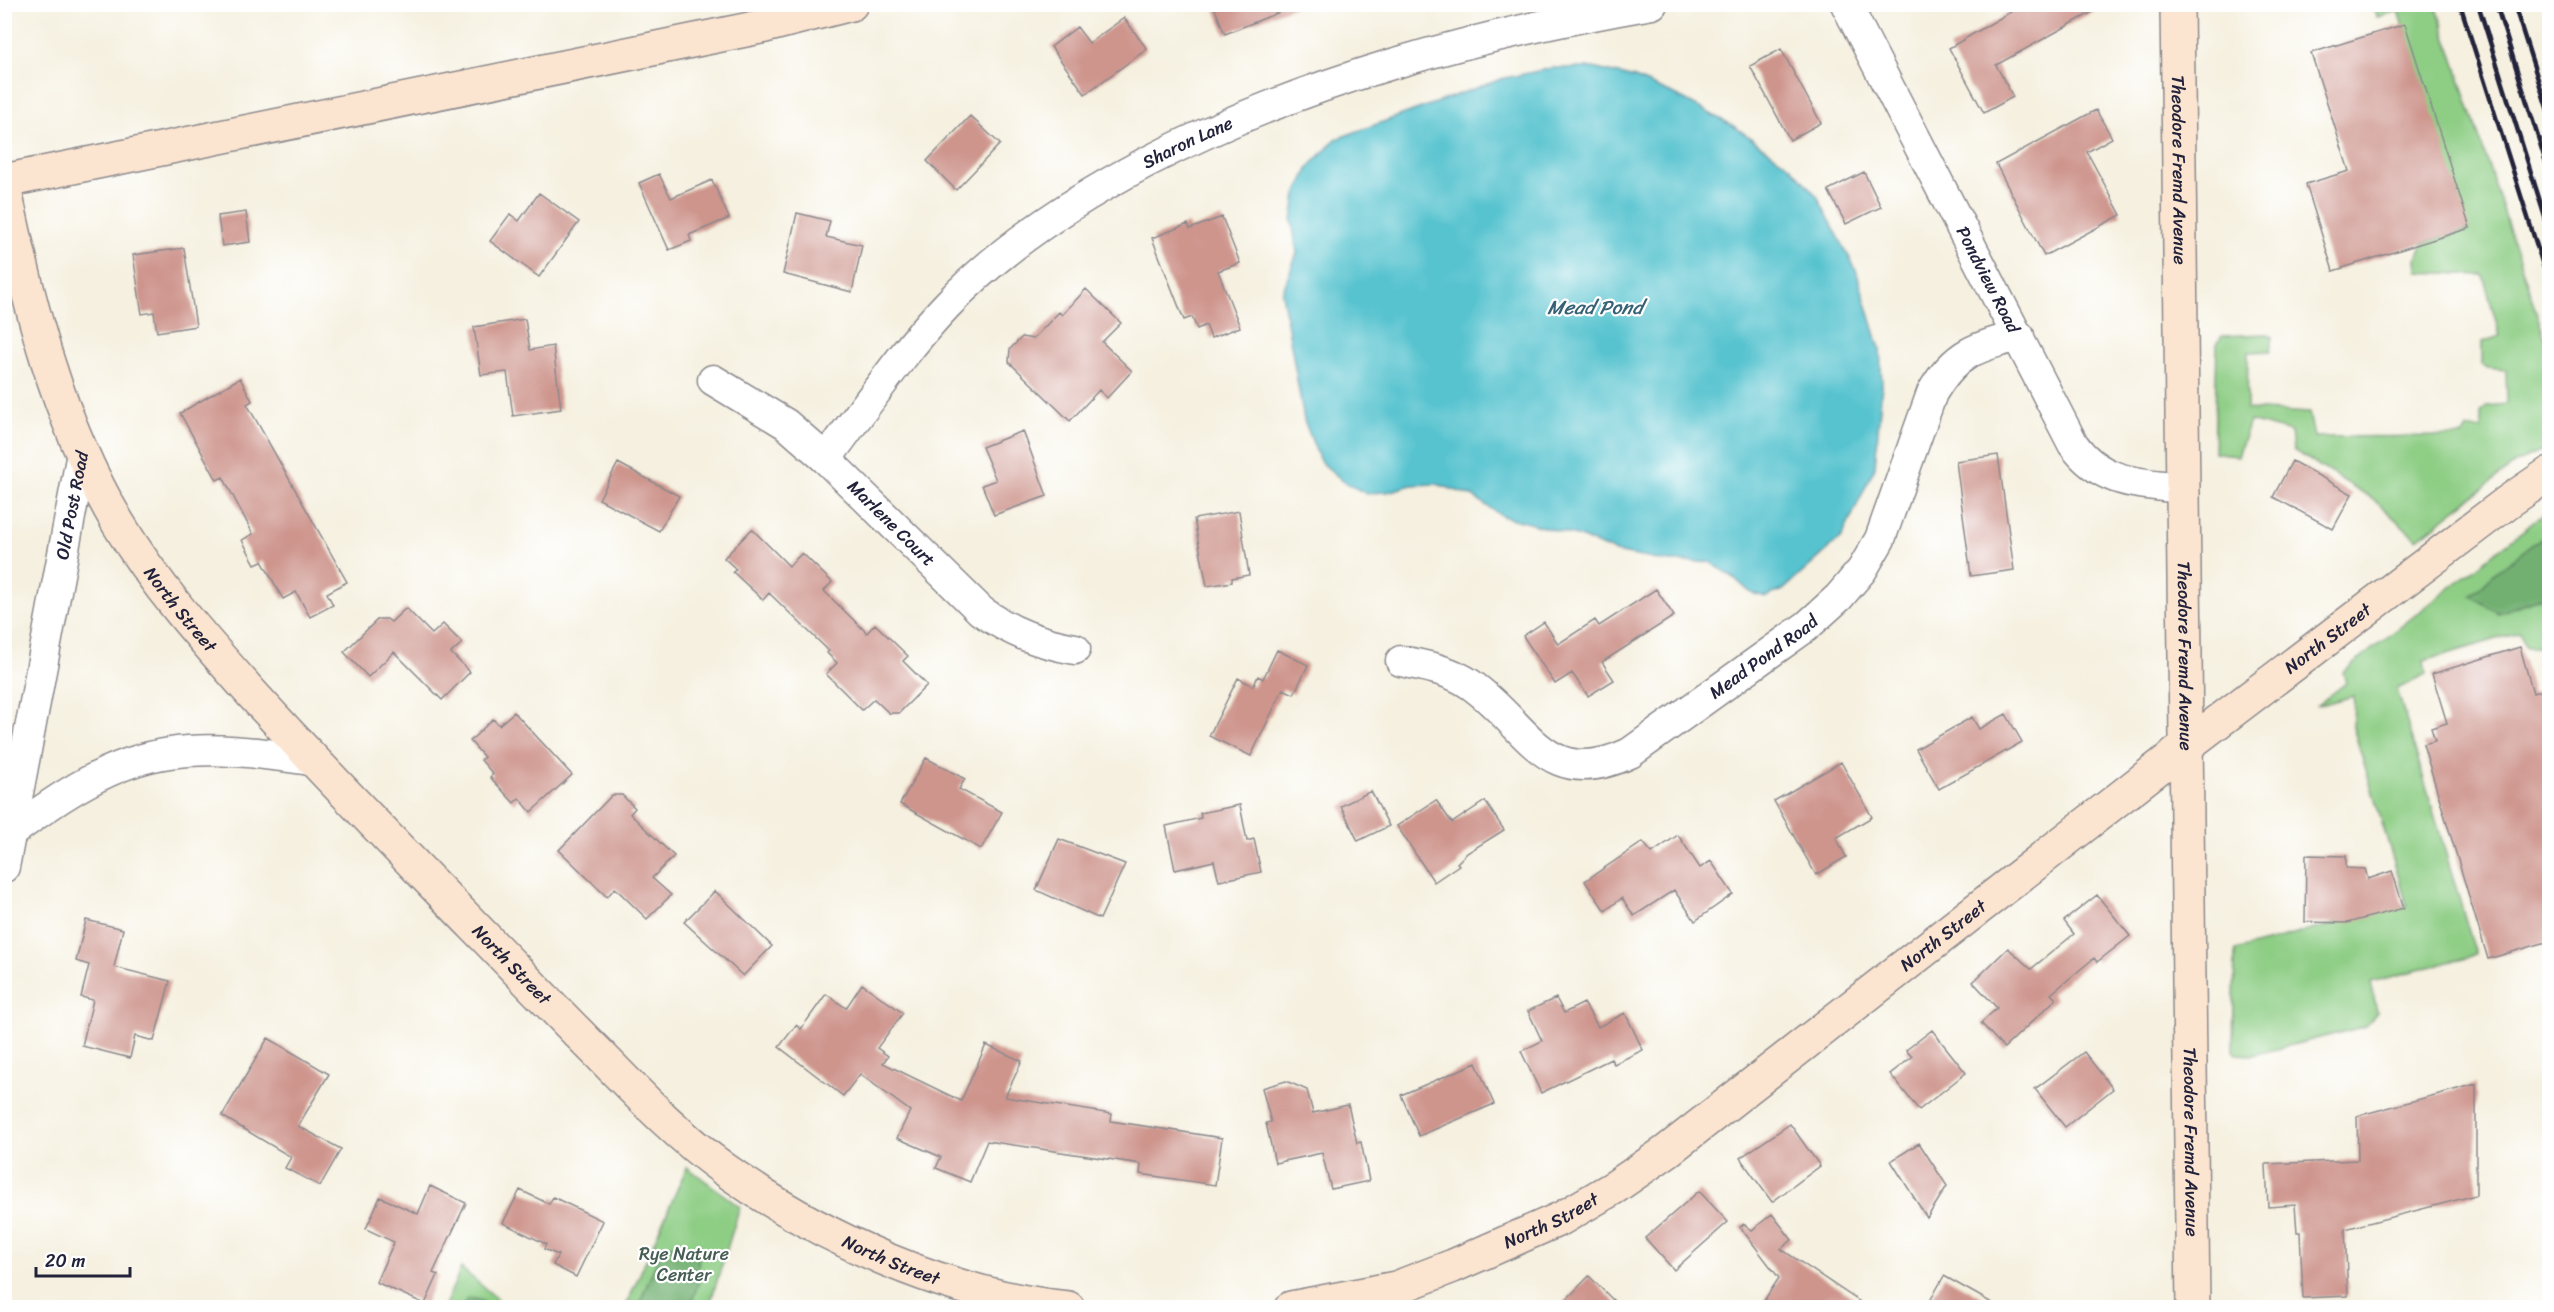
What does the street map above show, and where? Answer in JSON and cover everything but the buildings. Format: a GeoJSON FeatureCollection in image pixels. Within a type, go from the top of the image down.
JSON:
{"type":"FeatureCollection","features":[{"type":"Feature","properties":{"kind":"street"},"geometry":{"type":"LineString","coordinates":[[765,26],[799,4]]}},
{"type":"Feature","properties":{"kind":"street"},"geometry":{"type":"LineString","coordinates":[[4,181],[765,26],[851,4]]}},
{"type":"Feature","properties":{"kind":"street","name":"Sharon Lane"},"geometry":{"type":"LineString","coordinates":[[826,459],[913,345],[947,305],[1026,236],[1068,206],[1116,178],[1233,120],[1346,78],[1458,44],[1652,4]]}},
{"type":"Feature","properties":{"kind":"street","name":"Pondview Road"},"geometry":{"type":"LineString","coordinates":[[1846,4],[2073,444],[2085,460],[2105,474],[2128,482],[2183,488]]}},
{"type":"Feature","properties":{"kind":"street","name":"Theodore Fremd Avenue"},"geometry":{"type":"LineString","coordinates":[[2177,4],[2193,1308]]}},
{"type":"Feature","properties":{"kind":"street","name":"Old Post Road"},"geometry":{"type":"LineString","coordinates":[[4,186],[35,319],[54,381],[82,453],[4,867]]}},
{"type":"Feature","properties":{"kind":"street","name":"Mead Pond Road"},"geometry":{"type":"LineString","coordinates":[[1401,661],[1432,667],[1464,680],[1536,745],[1561,762],[1582,767],[1606,764],[1630,753],[1807,626],[1839,597],[1862,570],[1880,539],[1932,393],[1944,371],[1965,353],[2019,336]]}},
{"type":"Feature","properties":{"kind":"street","name":"Marlene Court"},"geometry":{"type":"LineString","coordinates":[[713,380],[786,424],[826,459],[981,611],[1010,631],[1044,643],[1075,649]]}},
{"type":"Feature","properties":{"kind":"street","name":"North Street"},"geometry":{"type":"LineString","coordinates":[[82,453],[117,521],[151,574],[187,621],[312,759],[635,1091],[723,1168],[821,1228],[877,1255],[936,1277],[1000,1295],[1068,1308]]}},
{"type":"Feature","properties":{"kind":"street","name":"North Street"},"geometry":{"type":"LineString","coordinates":[[1291,1308],[1341,1304],[1396,1288],[1453,1266],[1562,1218],[1615,1187],[1667,1151],[2185,747],[2550,473]]}},
{"type":"Feature","properties":{"kind":"street"},"geometry":{"type":"LineString","coordinates":[[11,833],[46,807],[82,786],[124,766],[169,753],[254,753],[312,759]]}},
{"type":"Feature","properties":{"kind":"green space"},"geometry":{"type":"Polygon","coordinates":[[[2373,5],[2436,5],[2549,351],[2549,448],[2519,461],[2417,539],[2372,498],[2293,450],[2291,432],[2250,421],[2238,456],[2214,452],[2217,344],[2222,336],[2267,334],[2272,337],[2270,351],[2248,352],[2247,409],[2309,413],[2314,437],[2463,436],[2467,429],[2481,429],[2481,413],[2487,406],[2507,404],[2506,370],[2482,365],[2482,342],[2500,336],[2483,275],[2418,272],[2417,258],[2423,243],[2468,230],[2398,11],[2377,17],[2373,5]]]}},
{"type":"Feature","properties":{"kind":"green space"},"geometry":{"type":"Polygon","coordinates":[[[2549,510],[2549,645],[2533,648],[2525,646],[2520,632],[2424,661],[2426,675],[2397,689],[2476,955],[2371,982],[2377,1012],[2366,1026],[2253,1055],[2237,1054],[2233,1050],[2235,950],[2407,905],[2353,727],[2354,696],[2316,706],[2346,683],[2343,672],[2549,510]]]}},
{"type":"Feature","properties":{"kind":"green space"},"geometry":{"type":"Polygon","coordinates":[[[2549,532],[2549,595],[2498,613],[2471,596],[2497,571],[2549,532]]]}},
{"type":"Feature","properties":{"kind":"green space","name":"Rye Nature Center"},"geometry":{"type":"Polygon","coordinates":[[[687,1167],[740,1207],[709,1307],[625,1308],[687,1167]]]}},
{"type":"Feature","properties":{"kind":"green space"},"geometry":{"type":"Polygon","coordinates":[[[681,1242],[698,1255],[699,1281],[690,1307],[638,1307],[662,1248],[681,1242]]]}},
{"type":"Feature","properties":{"kind":"green space"},"geometry":{"type":"Polygon","coordinates":[[[461,1268],[507,1307],[444,1308],[461,1268]]]}},
{"type":"Feature","properties":{"kind":"green space"},"geometry":{"type":"Polygon","coordinates":[[[468,1298],[480,1300],[489,1307],[462,1307],[468,1298]]]}},
{"type":"Feature","properties":{"kind":"water","name":"Mead Pond"},"geometry":{"type":"Polygon","coordinates":[[[1551,68],[1593,68],[1635,78],[1677,96],[1735,127],[1790,166],[1817,196],[1856,270],[1880,349],[1882,384],[1875,467],[1842,537],[1783,590],[1766,597],[1751,593],[1733,577],[1710,562],[1669,562],[1615,552],[1580,537],[1502,516],[1472,496],[1437,484],[1412,485],[1387,492],[1365,493],[1344,482],[1320,461],[1304,420],[1282,293],[1297,253],[1292,221],[1296,195],[1309,167],[1336,139],[1501,79],[1551,68]]]}},
{"type":"Feature","properties":{"kind":"railway"},"geometry":{"type":"LineString","coordinates":[[2460,4],[2550,287]]}},
{"type":"Feature","properties":{"kind":"railway"},"geometry":{"type":"LineString","coordinates":[[2478,4],[2550,233]]}},
{"type":"Feature","properties":{"kind":"railway"},"geometry":{"type":"LineString","coordinates":[[2496,4],[2550,175]]}},
{"type":"Feature","properties":{"kind":"railway"},"geometry":{"type":"LineString","coordinates":[[2514,4],[2550,117]]}}]}
